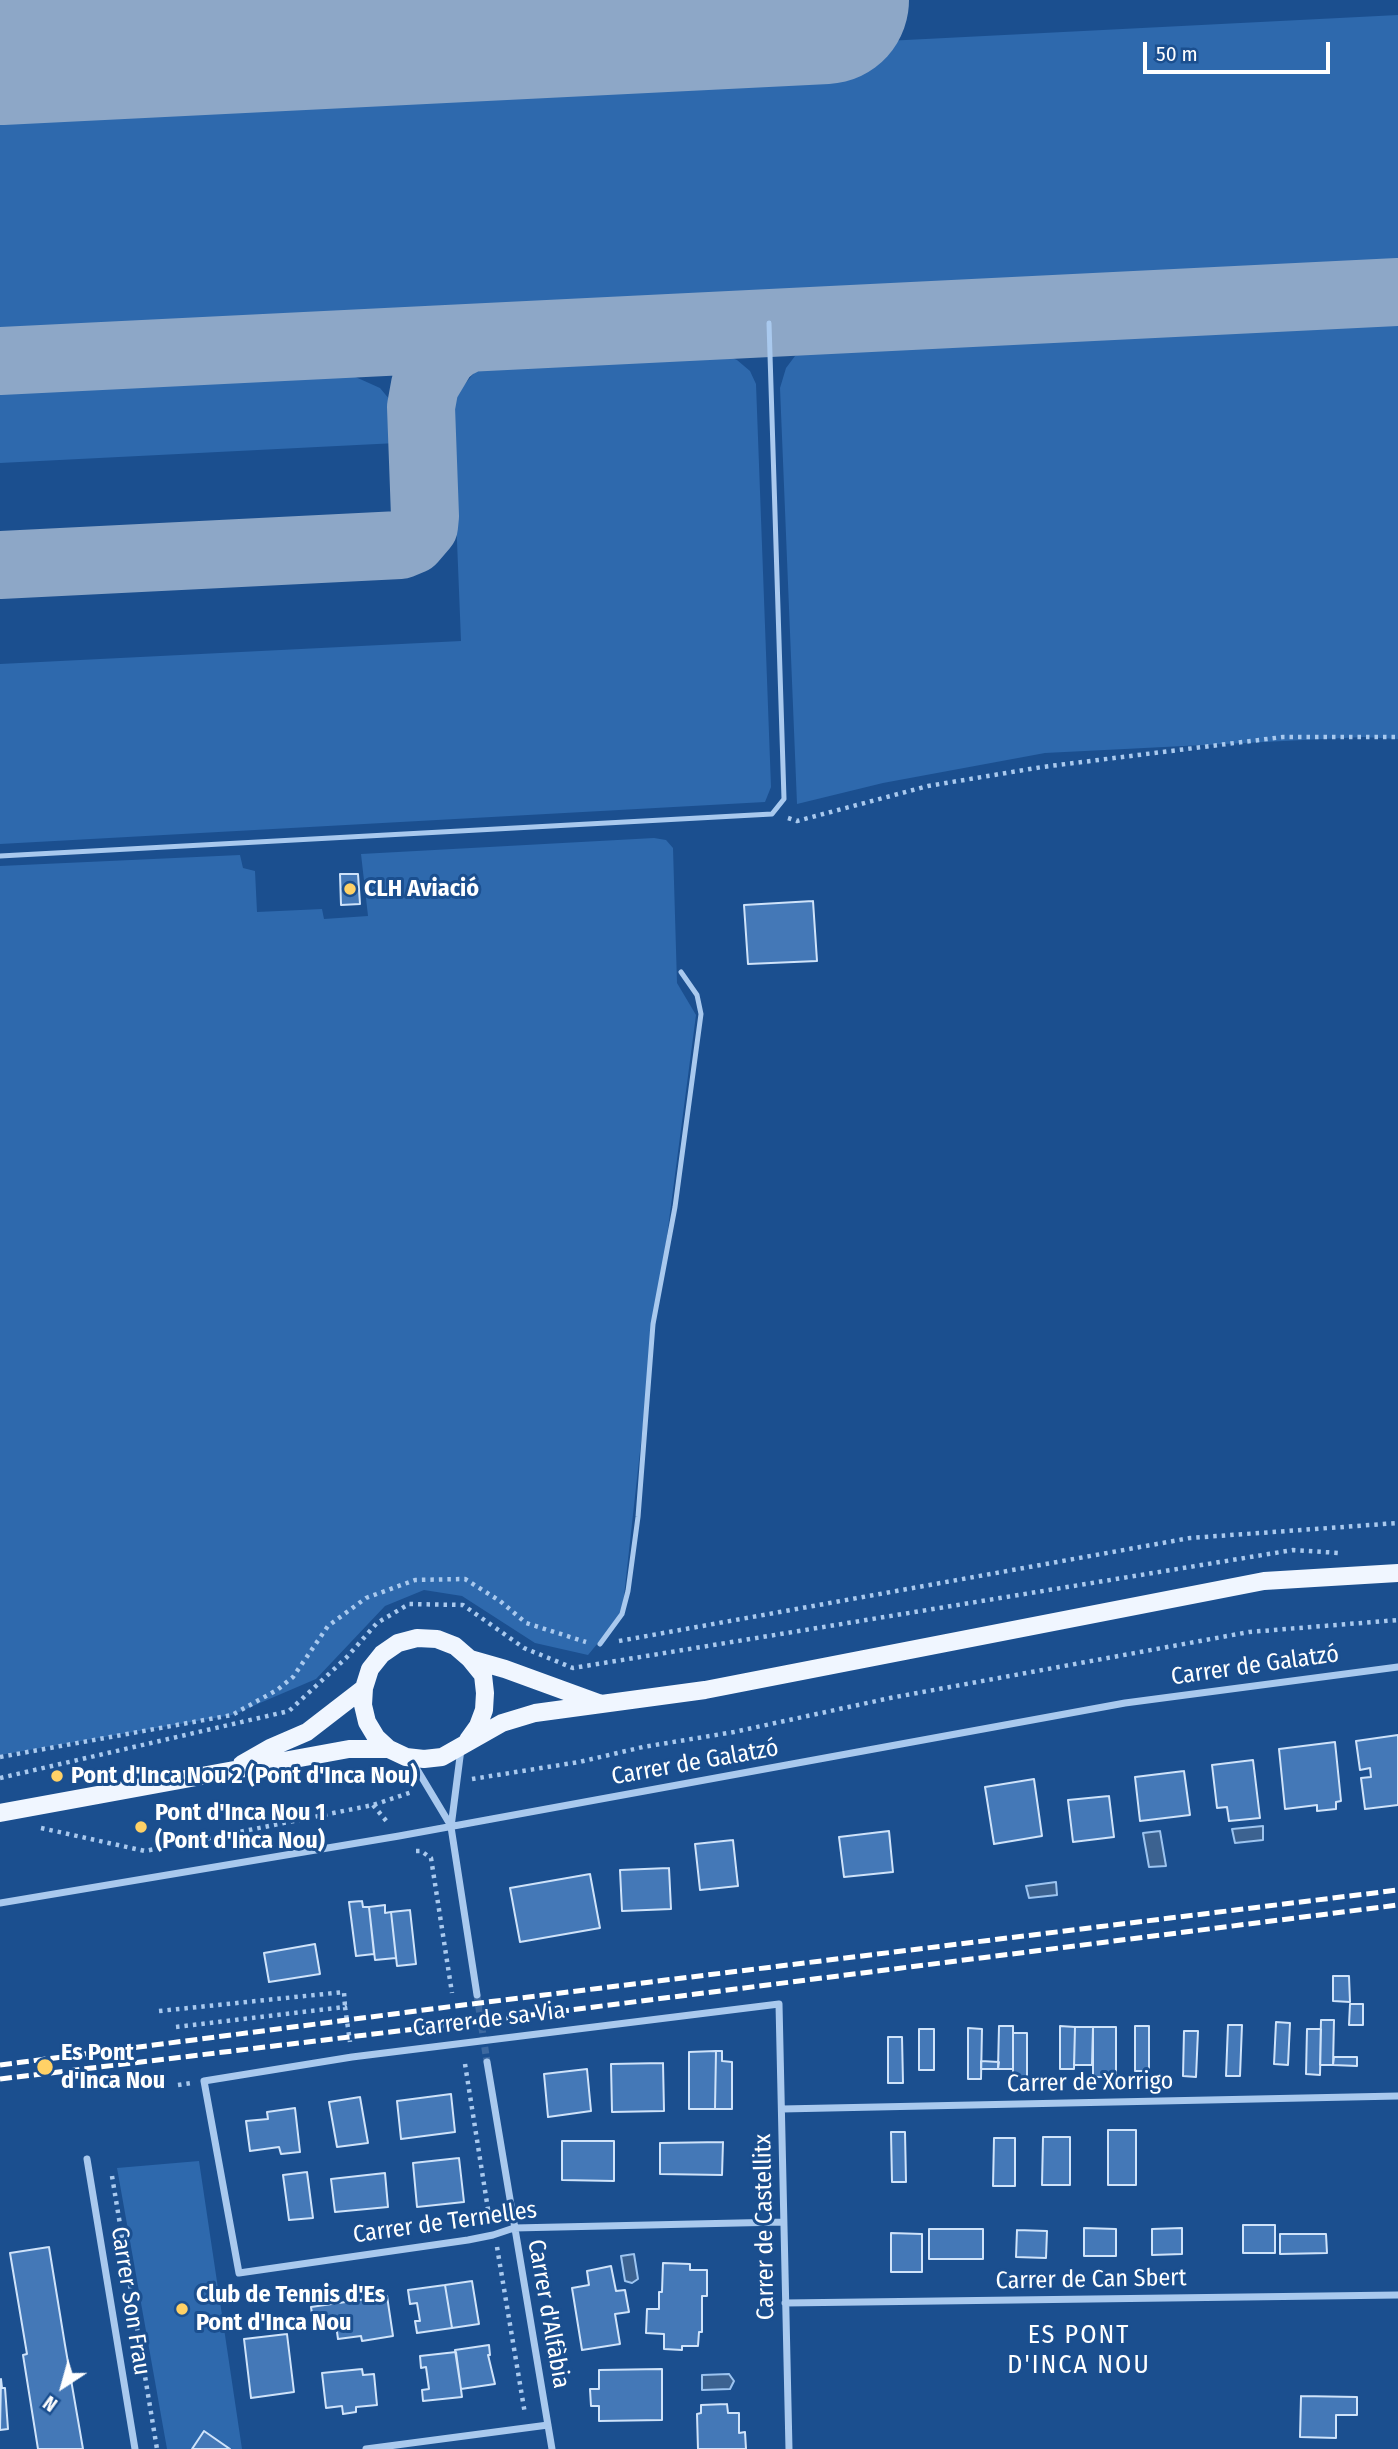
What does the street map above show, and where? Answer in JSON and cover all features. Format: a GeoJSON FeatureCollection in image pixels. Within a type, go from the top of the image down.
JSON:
{"type":"FeatureCollection","features":[{"type":"Feature","properties":{"kind":"main road"},"geometry":{"type":"LineString","coordinates":[[465,1743],[481,1718],[485,1693],[483,1675],[470,1659],[455,1646],[437,1639],[417,1638],[398,1643],[382,1654],[370,1669],[363,1688],[367,1722],[376,1737],[389,1749],[410,1758],[424,1759],[442,1757],[502,1723],[526,1715],[705,1690],[1264,1581],[1398,1573]]}},
{"type":"Feature","properties":{"kind":"main road"},"geometry":{"type":"LineString","coordinates":[[470,1659],[605,1705]]}},
{"type":"Feature","properties":{"kind":"main road"},"geometry":{"type":"LineString","coordinates":[[233,1769],[270,1748],[307,1732],[363,1688]]}},
{"type":"Feature","properties":{"kind":"main road"},"geometry":{"type":"LineString","coordinates":[[0,1812],[349,1749],[389,1749]]}},
{"type":"Feature","properties":{"kind":"street","name":"Carrer de Galatzó"},"geometry":{"type":"LineString","coordinates":[[0,1903],[451,1827],[1125,1703],[1398,1667]]}},
{"type":"Feature","properties":{"kind":"street"},"geometry":{"type":"LineString","coordinates":[[465,1743],[451,1827],[477,1995]]}},
{"type":"Feature","properties":{"kind":"street"},"geometry":{"type":"LineString","coordinates":[[410,1758],[451,1827]]}},
{"type":"Feature","properties":{"kind":"street","name":"Carrer de sa Via"},"geometry":{"type":"LineString","coordinates":[[239,2273],[204,2081],[352,2057],[779,2004]]}},
{"type":"Feature","properties":{"kind":"street","name":"Carrer de Castellitx"},"geometry":{"type":"LineString","coordinates":[[779,2004],[789,2449]]}},
{"type":"Feature","properties":{"kind":"street","name":"Carrer d'Alfàbia"},"geometry":{"type":"LineString","coordinates":[[487,2062],[552,2449]]}},
{"type":"Feature","properties":{"kind":"street","name":"Carrer de Xorrigo"},"geometry":{"type":"LineString","coordinates":[[782,2109],[1398,2096]]}},
{"type":"Feature","properties":{"kind":"street","name":"Carrer Son Frau"},"geometry":{"type":"LineString","coordinates":[[87,2159],[135,2449]]}},
{"type":"Feature","properties":{"kind":"street","name":"Carrer de Ternelles"},"geometry":{"type":"LineString","coordinates":[[239,2273],[493,2235],[514,2228],[783,2222]]}},
{"type":"Feature","properties":{"kind":"street","name":"Carrer de Can Sbert"},"geometry":{"type":"LineString","coordinates":[[785,2303],[1398,2295]]}},
{"type":"Feature","properties":{"kind":"street"},"geometry":{"type":"LineString","coordinates":[[366,2449],[548,2425]]}},
{"type":"Feature","properties":{"kind":"lane"},"geometry":{"type":"LineString","coordinates":[[0,856],[772,814],[784,799],[769,323]]}},
{"type":"Feature","properties":{"kind":"lane"},"geometry":{"type":"LineString","coordinates":[[600,1644],[622,1614],[628,1591],[638,1517],[653,1324],[675,1208],[701,1014],[697,995],[681,972]]}},
{"type":"Feature","properties":{"kind":"path"},"geometry":{"type":"LineString","coordinates":[[772,814],[797,821],[928,786],[1042,767],[1270,739],[1398,737]]}},
{"type":"Feature","properties":{"kind":"path"},"geometry":{"type":"LineString","coordinates":[[0,1758],[232,1715],[277,1690],[293,1677],[328,1626],[366,1598],[415,1580],[465,1579],[500,1601],[526,1623],[600,1644],[1189,1538],[1398,1523]]}},
{"type":"Feature","properties":{"kind":"path"},"geometry":{"type":"LineString","coordinates":[[0,1778],[289,1712],[346,1658],[377,1623],[409,1604],[463,1605],[524,1648],[573,1668],[1293,1550],[1346,1554]]}},
{"type":"Feature","properties":{"kind":"path"},"geometry":{"type":"LineString","coordinates":[[457,1782],[579,1762],[890,1699],[1249,1632],[1398,1620]]}},
{"type":"Feature","properties":{"kind":"path"},"geometry":{"type":"LineString","coordinates":[[41,1828],[145,1851],[373,1805],[406,1793],[428,1789]]}},
{"type":"Feature","properties":{"kind":"path"},"geometry":{"type":"LineString","coordinates":[[373,1805],[399,1836],[402,1852],[421,1851],[431,1857],[452,1993]]}},
{"type":"Feature","properties":{"kind":"path"},"geometry":{"type":"LineString","coordinates":[[159,2011],[344,1992],[352,2057]]}},
{"type":"Feature","properties":{"kind":"path"},"geometry":{"type":"LineString","coordinates":[[176,2027],[345,2007]]}},
{"type":"Feature","properties":{"kind":"path"},"geometry":{"type":"LineString","coordinates":[[466,2064],[487,2213],[500,2261],[527,2428]]}},
{"type":"Feature","properties":{"kind":"path"},"geometry":{"type":"LineString","coordinates":[[112,2176],[157,2449]]}},
{"type":"Feature","properties":{"kind":"shaded area"},"geometry":{"type":"Polygon","coordinates":[[[1398,15],[1398,274],[0,345],[0,86],[1398,15]]]}},
{"type":"Feature","properties":{"kind":"shaded area"},"geometry":{"type":"Polygon","coordinates":[[[1398,317],[1398,739],[1363,737],[1045,753],[883,783],[797,804],[780,388],[786,368],[795,356],[818,345],[1398,317]]]}},
{"type":"Feature","properties":{"kind":"shaded area"},"geometry":{"type":"Polygon","coordinates":[[[716,351],[737,360],[750,371],[756,384],[771,787],[765,802],[0,844],[0,664],[461,641],[452,416],[456,395],[474,373],[491,362],[716,351]]]}},
{"type":"Feature","properties":{"kind":"shaded area"},"geometry":{"type":"Polygon","coordinates":[[[340,370],[380,388],[390,400],[396,416],[397,443],[0,463],[0,387],[340,370]]]}},
{"type":"Feature","properties":{"kind":"shaded area"},"geometry":{"type":"Polygon","coordinates":[[[654,838],[666,840],[673,848],[677,983],[696,1015],[647,1388],[622,1614],[588,1655],[535,1643],[462,1596],[424,1590],[385,1606],[316,1679],[232,1715],[0,1755],[0,866],[240,855],[243,868],[255,871],[257,912],[322,909],[324,919],[368,916],[361,854],[654,838]]]}},
{"type":"Feature","properties":{"kind":"shaded area"},"geometry":{"type":"Polygon","coordinates":[[[1263,1826],[1263,1840],[1235,1843],[1232,1829],[1263,1826]]]}},
{"type":"Feature","properties":{"kind":"shaded area"},"geometry":{"type":"Polygon","coordinates":[[[1160,1831],[1166,1866],[1149,1867],[1143,1833],[1160,1831]]]}},
{"type":"Feature","properties":{"kind":"shaded area"},"geometry":{"type":"Polygon","coordinates":[[[1056,1882],[1057,1895],[1029,1898],[1026,1886],[1056,1882]]]}},
{"type":"Feature","properties":{"kind":"shaded area","name":"Club de Tennis d'Es Pont d'Inca Nou"},"geometry":{"type":"Polygon","coordinates":[[[199,2161],[242,2449],[167,2449],[117,2168],[199,2161]]]}},
{"type":"Feature","properties":{"kind":"shaded area"},"geometry":{"type":"Polygon","coordinates":[[[634,2254],[638,2279],[632,2283],[625,2281],[621,2256],[634,2254]]]}},
{"type":"Feature","properties":{"kind":"shaded area"},"geometry":{"type":"Polygon","coordinates":[[[729,2374],[734,2381],[730,2389],[702,2390],[702,2375],[729,2374]]]}},
{"type":"Feature","properties":{"kind":"building","name":"CLH Aviació"},"geometry":{"type":"Polygon","coordinates":[[[340,874],[358,874],[360,904],[341,905],[340,874]]]}},
{"type":"Feature","properties":{"kind":"building"},"geometry":{"type":"Polygon","coordinates":[[[813,901],[817,961],[748,964],[744,905],[813,901]]]}},
{"type":"Feature","properties":{"kind":"building"},"geometry":{"type":"Polygon","coordinates":[[[1398,1735],[1398,1805],[1365,1809],[1361,1778],[1371,1777],[1370,1768],[1360,1770],[1356,1741],[1398,1735]]]}},
{"type":"Feature","properties":{"kind":"building"},"geometry":{"type":"Polygon","coordinates":[[[1335,1742],[1341,1801],[1336,1802],[1336,1809],[1317,1811],[1317,1805],[1285,1809],[1279,1749],[1335,1742]]]}},
{"type":"Feature","properties":{"kind":"building"},"geometry":{"type":"Polygon","coordinates":[[[1253,1760],[1260,1818],[1229,1821],[1227,1807],[1217,1808],[1212,1765],[1253,1760]]]}},
{"type":"Feature","properties":{"kind":"building"},"geometry":{"type":"Polygon","coordinates":[[[1184,1771],[1190,1815],[1140,1821],[1135,1777],[1184,1771]]]}},
{"type":"Feature","properties":{"kind":"building"},"geometry":{"type":"Polygon","coordinates":[[[1034,1779],[1042,1836],[994,1844],[985,1787],[1034,1779]]]}},
{"type":"Feature","properties":{"kind":"building"},"geometry":{"type":"Polygon","coordinates":[[[1109,1796],[1114,1837],[1073,1842],[1068,1800],[1109,1796]]]}},
{"type":"Feature","properties":{"kind":"building"},"geometry":{"type":"Polygon","coordinates":[[[889,1831],[893,1872],[844,1877],[839,1837],[889,1831]]]}},
{"type":"Feature","properties":{"kind":"building"},"geometry":{"type":"Polygon","coordinates":[[[733,1840],[738,1886],[700,1890],[695,1844],[733,1840]]]}},
{"type":"Feature","properties":{"kind":"building"},"geometry":{"type":"Polygon","coordinates":[[[669,1868],[671,1909],[622,1911],[620,1870],[669,1868]]]}},
{"type":"Feature","properties":{"kind":"building"},"geometry":{"type":"Polygon","coordinates":[[[590,1874],[600,1928],[520,1942],[510,1888],[590,1874]]]}},
{"type":"Feature","properties":{"kind":"building"},"geometry":{"type":"Polygon","coordinates":[[[362,1901],[363,1907],[369,1907],[374,1954],[356,1956],[349,1902],[362,1901]]]}},
{"type":"Feature","properties":{"kind":"building"},"geometry":{"type":"Polygon","coordinates":[[[385,1905],[385,1913],[391,1912],[396,1958],[375,1960],[369,1907],[385,1905]]]}},
{"type":"Feature","properties":{"kind":"building"},"geometry":{"type":"Polygon","coordinates":[[[410,1910],[416,1964],[397,1966],[391,1912],[410,1910]]]}},
{"type":"Feature","properties":{"kind":"building"},"geometry":{"type":"Polygon","coordinates":[[[315,1944],[320,1974],[269,1982],[264,1953],[315,1944]]]}},
{"type":"Feature","properties":{"kind":"building"},"geometry":{"type":"Polygon","coordinates":[[[1333,1976],[1349,1976],[1350,2002],[1333,2001],[1333,1976]]]}},
{"type":"Feature","properties":{"kind":"building"},"geometry":{"type":"Polygon","coordinates":[[[1350,2004],[1363,2004],[1363,2025],[1349,2025],[1350,2004]]]}},
{"type":"Feature","properties":{"kind":"building"},"geometry":{"type":"Polygon","coordinates":[[[1321,2020],[1334,2020],[1333,2065],[1320,2065],[1321,2020]]]}},
{"type":"Feature","properties":{"kind":"building"},"geometry":{"type":"Polygon","coordinates":[[[1276,2022],[1290,2023],[1288,2065],[1274,2064],[1276,2022]]]}},
{"type":"Feature","properties":{"kind":"building"},"geometry":{"type":"Polygon","coordinates":[[[1228,2025],[1242,2025],[1240,2076],[1226,2076],[1228,2025]]]}},
{"type":"Feature","properties":{"kind":"building"},"geometry":{"type":"Polygon","coordinates":[[[999,2026],[1013,2026],[1013,2069],[998,2069],[999,2026]]]}},
{"type":"Feature","properties":{"kind":"building"},"geometry":{"type":"Polygon","coordinates":[[[1060,2026],[1075,2027],[1074,2069],[1060,2069],[1060,2026]]]}},
{"type":"Feature","properties":{"kind":"building"},"geometry":{"type":"Polygon","coordinates":[[[1135,2026],[1149,2026],[1149,2071],[1135,2071],[1135,2026]]]}},
{"type":"Feature","properties":{"kind":"building"},"geometry":{"type":"Polygon","coordinates":[[[1075,2027],[1093,2027],[1092,2065],[1074,2065],[1075,2027]]]}},
{"type":"Feature","properties":{"kind":"building"},"geometry":{"type":"Polygon","coordinates":[[[1093,2027],[1116,2027],[1116,2077],[1093,2077],[1093,2027]]]}},
{"type":"Feature","properties":{"kind":"building"},"geometry":{"type":"Polygon","coordinates":[[[968,2028],[982,2029],[981,2079],[968,2079],[968,2028]]]}},
{"type":"Feature","properties":{"kind":"building"},"geometry":{"type":"Polygon","coordinates":[[[919,2029],[934,2029],[934,2070],[919,2070],[919,2029]]]}},
{"type":"Feature","properties":{"kind":"building"},"geometry":{"type":"Polygon","coordinates":[[[1307,2029],[1321,2029],[1320,2075],[1306,2074],[1307,2029]]]}},
{"type":"Feature","properties":{"kind":"building"},"geometry":{"type":"Polygon","coordinates":[[[1184,2031],[1198,2031],[1196,2077],[1183,2076],[1184,2031]]]}},
{"type":"Feature","properties":{"kind":"building"},"geometry":{"type":"Polygon","coordinates":[[[1013,2033],[1027,2033],[1027,2078],[1013,2078],[1013,2033]]]}},
{"type":"Feature","properties":{"kind":"building"},"geometry":{"type":"Polygon","coordinates":[[[888,2037],[902,2037],[903,2083],[888,2083],[888,2037]]]}},
{"type":"Feature","properties":{"kind":"building"},"geometry":{"type":"Polygon","coordinates":[[[716,2051],[715,2109],[689,2109],[689,2052],[716,2051]]]}},
{"type":"Feature","properties":{"kind":"building"},"geometry":{"type":"Polygon","coordinates":[[[716,2051],[722,2051],[722,2061],[732,2062],[732,2109],[715,2109],[716,2051]]]}},
{"type":"Feature","properties":{"kind":"building"},"geometry":{"type":"Polygon","coordinates":[[[1334,2057],[1357,2057],[1357,2066],[1333,2065],[1334,2057]]]}},
{"type":"Feature","properties":{"kind":"building"},"geometry":{"type":"Polygon","coordinates":[[[981,2061],[999,2062],[998,2069],[981,2069],[981,2061]]]}},
{"type":"Feature","properties":{"kind":"building"},"geometry":{"type":"Polygon","coordinates":[[[663,2063],[664,2111],[612,2112],[611,2064],[663,2063]]]}},
{"type":"Feature","properties":{"kind":"building"},"geometry":{"type":"Polygon","coordinates":[[[587,2069],[591,2111],[548,2117],[544,2074],[587,2069]]]}},
{"type":"Feature","properties":{"kind":"building"},"geometry":{"type":"Polygon","coordinates":[[[451,2094],[455,2132],[401,2139],[397,2101],[451,2094]]]}},
{"type":"Feature","properties":{"kind":"building"},"geometry":{"type":"Polygon","coordinates":[[[360,2097],[368,2143],[337,2147],[329,2102],[360,2097]]]}},
{"type":"Feature","properties":{"kind":"building"},"geometry":{"type":"Polygon","coordinates":[[[295,2108],[300,2152],[281,2154],[279,2147],[250,2151],[246,2121],[268,2119],[267,2112],[295,2108]]]}},
{"type":"Feature","properties":{"kind":"building"},"geometry":{"type":"Polygon","coordinates":[[[1108,2130],[1136,2130],[1136,2185],[1108,2185],[1108,2130]]]}},
{"type":"Feature","properties":{"kind":"building"},"geometry":{"type":"Polygon","coordinates":[[[891,2132],[905,2132],[906,2182],[892,2182],[891,2132]]]}},
{"type":"Feature","properties":{"kind":"building"},"geometry":{"type":"Polygon","coordinates":[[[1043,2137],[1070,2137],[1070,2185],[1042,2185],[1043,2137]]]}},
{"type":"Feature","properties":{"kind":"building"},"geometry":{"type":"Polygon","coordinates":[[[994,2138],[1015,2138],[1015,2186],[993,2186],[994,2138]]]}},
{"type":"Feature","properties":{"kind":"building"},"geometry":{"type":"Polygon","coordinates":[[[562,2141],[614,2141],[614,2181],[562,2180],[562,2141]]]}},
{"type":"Feature","properties":{"kind":"building"},"geometry":{"type":"Polygon","coordinates":[[[723,2142],[722,2175],[660,2174],[660,2143],[723,2142]]]}},
{"type":"Feature","properties":{"kind":"building"},"geometry":{"type":"Polygon","coordinates":[[[459,2158],[464,2202],[417,2207],[413,2163],[459,2158]]]}},
{"type":"Feature","properties":{"kind":"building"},"geometry":{"type":"Polygon","coordinates":[[[307,2172],[313,2218],[289,2220],[283,2175],[307,2172]]]}},
{"type":"Feature","properties":{"kind":"building"},"geometry":{"type":"Polygon","coordinates":[[[385,2173],[388,2207],[335,2212],[331,2179],[385,2173]]]}},
{"type":"Feature","properties":{"kind":"building"},"geometry":{"type":"Polygon","coordinates":[[[1243,2225],[1275,2225],[1275,2253],[1243,2253],[1243,2225]]]}},
{"type":"Feature","properties":{"kind":"building"},"geometry":{"type":"Polygon","coordinates":[[[1084,2228],[1116,2229],[1116,2256],[1084,2256],[1084,2228]]]}},
{"type":"Feature","properties":{"kind":"building"},"geometry":{"type":"Polygon","coordinates":[[[1182,2228],[1182,2254],[1152,2255],[1152,2229],[1182,2228]]]}},
{"type":"Feature","properties":{"kind":"building"},"geometry":{"type":"Polygon","coordinates":[[[929,2229],[983,2229],[983,2259],[929,2259],[929,2229]]]}},
{"type":"Feature","properties":{"kind":"building"},"geometry":{"type":"Polygon","coordinates":[[[1017,2230],[1047,2231],[1046,2258],[1016,2257],[1017,2230]]]}},
{"type":"Feature","properties":{"kind":"building"},"geometry":{"type":"Polygon","coordinates":[[[891,2233],[922,2234],[922,2272],[891,2272],[891,2233]]]}},
{"type":"Feature","properties":{"kind":"building"},"geometry":{"type":"Polygon","coordinates":[[[1280,2234],[1326,2234],[1327,2253],[1280,2254],[1280,2234]]]}},
{"type":"Feature","properties":{"kind":"building"},"geometry":{"type":"Polygon","coordinates":[[[49,2247],[83,2449],[38,2449],[23,2355],[27,2354],[10,2253],[49,2247]]]}},
{"type":"Feature","properties":{"kind":"building"},"geometry":{"type":"Polygon","coordinates":[[[663,2263],[690,2264],[690,2270],[707,2270],[707,2296],[702,2296],[702,2332],[699,2332],[698,2346],[682,2346],[682,2350],[664,2349],[664,2334],[646,2333],[647,2309],[659,2309],[663,2263]]]}},
{"type":"Feature","properties":{"kind":"building"},"geometry":{"type":"Polygon","coordinates":[[[611,2266],[616,2291],[625,2290],[629,2312],[615,2314],[620,2344],[582,2350],[572,2288],[589,2285],[587,2271],[611,2266]]]}},
{"type":"Feature","properties":{"kind":"building"},"geometry":{"type":"Polygon","coordinates":[[[472,2281],[479,2324],[452,2328],[445,2285],[472,2281]]]}},
{"type":"Feature","properties":{"kind":"building"},"geometry":{"type":"Polygon","coordinates":[[[445,2285],[452,2328],[417,2333],[415,2321],[420,2321],[417,2303],[410,2304],[408,2290],[445,2285]]]}},
{"type":"Feature","properties":{"kind":"building"},"geometry":{"type":"Polygon","coordinates":[[[387,2296],[393,2336],[362,2341],[361,2336],[338,2339],[336,2325],[314,2328],[311,2307],[387,2296]]]}},
{"type":"Feature","properties":{"kind":"building"},"geometry":{"type":"Polygon","coordinates":[[[287,2334],[294,2392],[251,2398],[244,2339],[287,2334]]]}},
{"type":"Feature","properties":{"kind":"building"},"geometry":{"type":"Polygon","coordinates":[[[489,2345],[488,2355],[495,2384],[461,2389],[455,2350],[489,2345]]]}},
{"type":"Feature","properties":{"kind":"building"},"geometry":{"type":"Polygon","coordinates":[[[456,2352],[462,2397],[423,2401],[422,2390],[429,2389],[426,2367],[421,2368],[420,2356],[456,2352]]]}},
{"type":"Feature","properties":{"kind":"building"},"geometry":{"type":"Polygon","coordinates":[[[362,2369],[363,2375],[374,2374],[377,2405],[356,2407],[356,2412],[343,2414],[342,2406],[326,2408],[322,2373],[362,2369]]]}},
{"type":"Feature","properties":{"kind":"building"},"geometry":{"type":"Polygon","coordinates":[[[662,2369],[662,2420],[599,2421],[599,2406],[591,2406],[590,2389],[599,2389],[599,2370],[662,2369]]]}},
{"type":"Feature","properties":{"kind":"building"},"geometry":{"type":"Polygon","coordinates":[[[1,2379],[2,2388],[5,2388],[8,2429],[0,2430],[1,2379]]]}},
{"type":"Feature","properties":{"kind":"building"},"geometry":{"type":"Polygon","coordinates":[[[1301,2396],[1357,2397],[1357,2415],[1336,2415],[1336,2438],[1300,2437],[1301,2396]]]}},
{"type":"Feature","properties":{"kind":"building"},"geometry":{"type":"Polygon","coordinates":[[[727,2404],[728,2413],[739,2413],[739,2433],[745,2432],[746,2449],[698,2449],[697,2414],[701,2413],[701,2405],[727,2404]]]}},
{"type":"Feature","properties":{"kind":"building"},"geometry":{"type":"Polygon","coordinates":[[[204,2431],[230,2449],[192,2449],[204,2431]]]}},
{"type":"Feature","properties":{"kind":"taxiway"},"geometry":{"type":"LineString","coordinates":[[0,361],[1398,292]]}},
{"type":"Feature","properties":{"kind":"taxiway"},"geometry":{"type":"LineString","coordinates":[[0,565],[400,545],[412,540],[424,526],[425,516],[421,407],[425,385],[443,355],[469,338]]}},
{"type":"Feature","properties":{"kind":"runway"},"geometry":{"type":"LineString","coordinates":[[0,41],[825,0]]}},
{"type":"Feature","properties":{"kind":"tunnel"},"geometry":{"type":"LineString","coordinates":[[477,1995],[487,2062]]}},
{"type":"Feature","properties":{"kind":"railway"},"geometry":{"type":"LineString","coordinates":[[0,2065],[1398,1890]]}},
{"type":"Feature","properties":{"kind":"railway"},"geometry":{"type":"LineString","coordinates":[[0,2079],[1398,1905]]}},
{"type":"Feature","properties":{"kind":"place","name":"CLH Aviació"},"geometry":{"type":"Point","coordinates":[350,889]}},
{"type":"Feature","properties":{"kind":"place","name":"Pont d'Inca Nou 2 (Pont d'Inca Nou)"},"geometry":{"type":"Point","coordinates":[57,1776]}},
{"type":"Feature","properties":{"kind":"place","name":"Pont d'Inca Nou 1 (Pont d'Inca Nou)"},"geometry":{"type":"Point","coordinates":[141,1827]}},
{"type":"Feature","properties":{"kind":"place","name":"Es Pont d'Inca Nou"},"geometry":{"type":"Point","coordinates":[45,2067]}},
{"type":"Feature","properties":{"kind":"place","name":"Club de Tennis d'Es Pont d'Inca Nou"},"geometry":{"type":"Point","coordinates":[182,2309]}},
{"type":"Feature","properties":{"kind":"district","name":"ES PONT D'INCA NOU"},"geometry":{"type":"Point","coordinates":[1079,2351]}}]}
